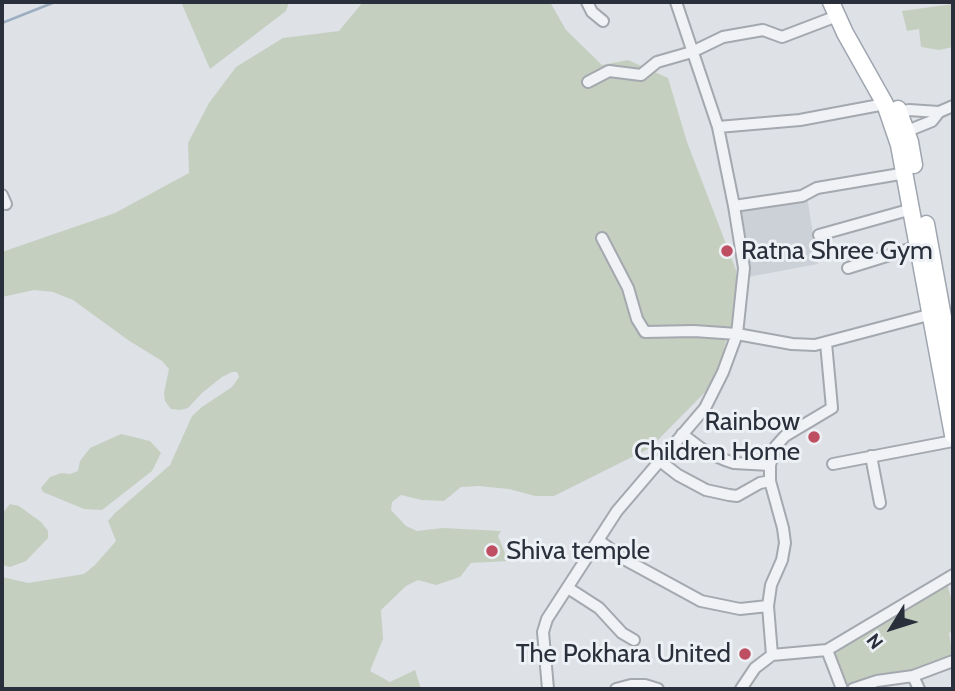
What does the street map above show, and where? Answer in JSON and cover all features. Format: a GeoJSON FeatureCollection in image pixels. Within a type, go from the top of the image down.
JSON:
{"type":"FeatureCollection","features":[{"type":"Feature","properties":{"kind":"main road"},"geometry":{"type":"LineString","coordinates":[[836,7],[902,133],[937,313],[952,425]]}},
{"type":"Feature","properties":{"kind":"main road"},"geometry":{"type":"LineString","coordinates":[[902,133],[919,246],[953,372]]}},
{"type":"Feature","properties":{"kind":"street"},"geometry":{"type":"LineString","coordinates":[[587,2],[592,12],[603,21]]}},
{"type":"Feature","properties":{"kind":"street"},"geometry":{"type":"LineString","coordinates":[[548,689],[544,626],[617,512],[705,408],[723,372],[737,334],[744,268],[734,206],[718,127],[676,2]]}},
{"type":"Feature","properties":{"kind":"street"},"geometry":{"type":"LineString","coordinates":[[588,82],[609,71],[641,75],[657,62],[692,52],[723,37],[763,30],[782,37],[836,7]]}},
{"type":"Feature","properties":{"kind":"street"},"geometry":{"type":"LineString","coordinates":[[718,127],[891,110],[939,112],[953,106]]}},
{"type":"Feature","properties":{"kind":"street"},"geometry":{"type":"LineString","coordinates":[[902,133],[932,121],[939,112]]}},
{"type":"Feature","properties":{"kind":"street"},"geometry":{"type":"LineString","coordinates":[[734,206],[802,196],[817,188],[906,173]]}},
{"type":"Feature","properties":{"kind":"street"},"geometry":{"type":"LineString","coordinates":[[819,235],[912,209]]}},
{"type":"Feature","properties":{"kind":"street"},"geometry":{"type":"LineString","coordinates":[[602,238],[628,289],[637,318],[645,332],[694,331],[737,334],[792,344],[826,343],[937,313]]}},
{"type":"Feature","properties":{"kind":"street"},"geometry":{"type":"LineString","coordinates":[[848,268],[919,246]]}},
{"type":"Feature","properties":{"kind":"street"},"geometry":{"type":"LineString","coordinates":[[772,655],[768,606],[771,585],[782,560],[785,543],[770,481],[770,466],[775,446],[785,436],[832,408],[826,343]]}},
{"type":"Feature","properties":{"kind":"street"},"geometry":{"type":"LineString","coordinates":[[682,435],[706,452],[725,460],[770,466]]}},
{"type":"Feature","properties":{"kind":"street"},"geometry":{"type":"LineString","coordinates":[[833,464],[953,440]]}},
{"type":"Feature","properties":{"kind":"street"},"geometry":{"type":"LineString","coordinates":[[871,456],[880,503]]}},
{"type":"Feature","properties":{"kind":"street"},"geometry":{"type":"LineString","coordinates":[[660,461],[697,485],[729,495],[737,496],[760,482],[770,481]]}},
{"type":"Feature","properties":{"kind":"street"},"geometry":{"type":"LineString","coordinates":[[598,540],[624,559],[701,601],[740,609],[768,606]]}},
{"type":"Feature","properties":{"kind":"street"},"geometry":{"type":"LineString","coordinates":[[741,689],[755,668],[772,655],[827,650],[953,575]]}},
{"type":"Feature","properties":{"kind":"street"},"geometry":{"type":"LineString","coordinates":[[568,588],[599,608],[622,633],[634,640]]}},
{"type":"Feature","properties":{"kind":"street"},"geometry":{"type":"LineString","coordinates":[[827,650],[842,689]]}},
{"type":"Feature","properties":{"kind":"street"},"geometry":{"type":"LineString","coordinates":[[853,689],[877,681],[913,676],[953,661]]}},
{"type":"Feature","properties":{"kind":"street"},"geometry":{"type":"LineString","coordinates":[[913,676],[919,689]]}},
{"type":"Feature","properties":{"kind":"street"},"geometry":{"type":"LineString","coordinates":[[616,689],[631,685],[658,689]]}},
{"type":"Feature","properties":{"kind":"shaded area"},"geometry":{"type":"Polygon","coordinates":[[[807,197],[818,264],[748,277],[735,209],[807,197]]]}},
{"type":"Feature","properties":{"kind":"green space"},"geometry":{"type":"Polygon","coordinates":[[[181,2],[289,2],[286,11],[210,69],[181,2]]]}},
{"type":"Feature","properties":{"kind":"green space"},"geometry":{"type":"Polygon","coordinates":[[[363,2],[550,2],[566,30],[602,65],[628,60],[668,78],[687,142],[736,270],[736,319],[726,340],[718,379],[650,448],[554,496],[535,496],[509,489],[479,486],[461,487],[444,501],[401,495],[392,502],[391,510],[406,526],[417,531],[443,528],[501,531],[498,536],[508,561],[471,563],[460,577],[436,585],[418,580],[406,586],[381,610],[383,639],[370,671],[390,682],[415,670],[421,689],[2,689],[2,577],[28,583],[84,574],[95,565],[116,541],[108,521],[170,465],[192,416],[232,387],[239,377],[237,372],[232,372],[202,393],[188,408],[171,409],[165,401],[164,393],[169,369],[162,361],[73,300],[53,292],[34,290],[2,297],[2,252],[115,213],[189,173],[188,143],[209,103],[236,67],[283,38],[339,31],[363,2]]]}},
{"type":"Feature","properties":{"kind":"green space"},"geometry":{"type":"Polygon","coordinates":[[[953,4],[953,47],[939,50],[921,47],[919,29],[907,31],[902,11],[953,4]]]}},
{"type":"Feature","properties":{"kind":"green space"},"geometry":{"type":"Polygon","coordinates":[[[121,434],[150,441],[161,453],[152,471],[102,510],[84,509],[43,492],[41,488],[50,477],[78,471],[80,461],[90,448],[121,434]]]}},
{"type":"Feature","properties":{"kind":"green space"},"geometry":{"type":"Polygon","coordinates":[[[10,504],[19,506],[41,522],[48,531],[48,538],[26,561],[10,567],[2,565],[2,514],[10,504]]]}},
{"type":"Feature","properties":{"kind":"green space"},"geometry":{"type":"Polygon","coordinates":[[[947,584],[953,604],[953,631],[949,633],[953,658],[912,671],[879,676],[845,688],[831,649],[947,584]]]}},
{"type":"Feature","properties":{"kind":"waterway"},"geometry":{"type":"LineString","coordinates":[[2,23],[55,2]]}},
{"type":"Feature","properties":{"kind":"place","name":"Ratna Shree Gym"},"geometry":{"type":"Point","coordinates":[727,251]}},
{"type":"Feature","properties":{"kind":"place","name":"Rainbow Children Home"},"geometry":{"type":"Point","coordinates":[814,437]}},
{"type":"Feature","properties":{"kind":"place","name":"Shiva temple"},"geometry":{"type":"Point","coordinates":[492,551]}},
{"type":"Feature","properties":{"kind":"place","name":"The Pokhara United"},"geometry":{"type":"Point","coordinates":[745,654]}}]}
